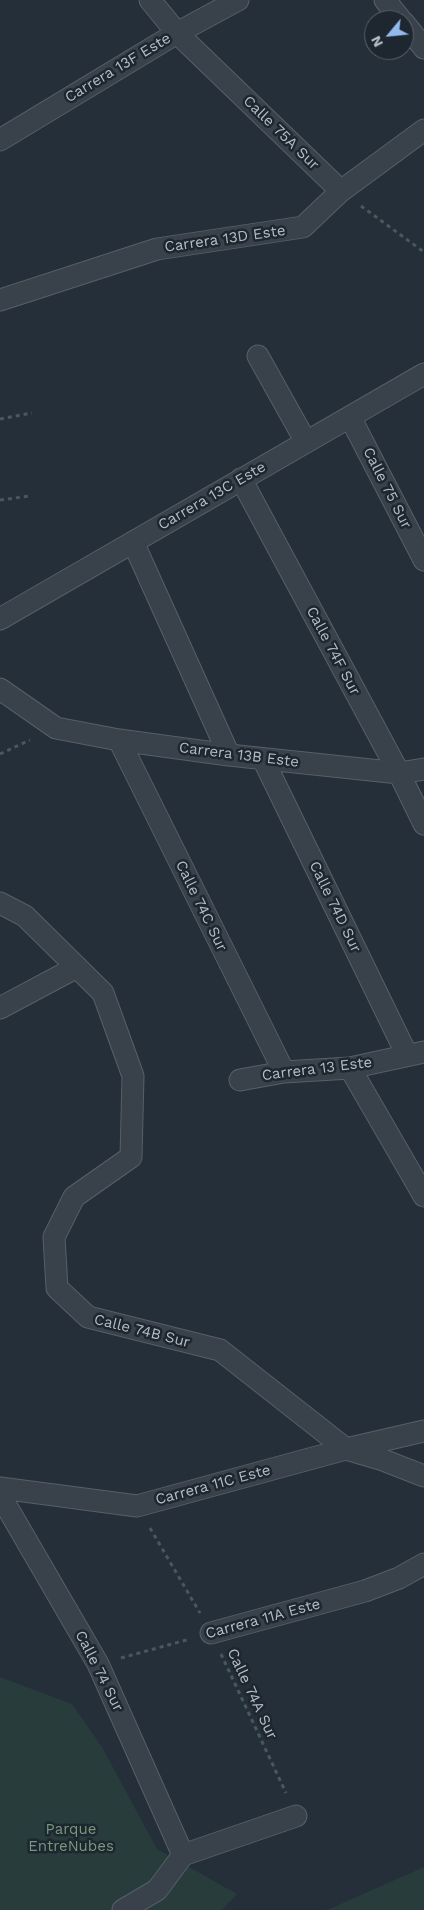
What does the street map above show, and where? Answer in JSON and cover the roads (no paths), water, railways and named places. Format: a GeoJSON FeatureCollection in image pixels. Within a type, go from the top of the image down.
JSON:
{"type":"FeatureCollection","features":[{"type":"Feature","properties":{"kind":"street","name":"Calle 75A Sur"},"geometry":{"type":"LineString","coordinates":[[150,0],[177,33],[341,191]]}},
{"type":"Feature","properties":{"kind":"street","name":"Carrera 13F Este"},"geometry":{"type":"LineString","coordinates":[[0,140],[177,33],[238,0]]}},
{"type":"Feature","properties":{"kind":"street"},"geometry":{"type":"LineString","coordinates":[[385,0],[393,10]]}},
{"type":"Feature","properties":{"kind":"street"},"geometry":{"type":"LineString","coordinates":[[414,36],[424,48]]}},
{"type":"Feature","properties":{"kind":"street","name":"Carrera 13D Este"},"geometry":{"type":"LineString","coordinates":[[0,300],[157,249],[303,227],[341,191],[424,130]]}},
{"type":"Feature","properties":{"kind":"street"},"geometry":{"type":"LineString","coordinates":[[258,356],[306,442]]}},
{"type":"Feature","properties":{"kind":"street","name":"Carrera 13C Este"},"geometry":{"type":"LineString","coordinates":[[0,619],[424,374]]}},
{"type":"Feature","properties":{"kind":"street","name":"Calle 75 Sur"},"geometry":{"type":"LineString","coordinates":[[350,417],[424,560]]}},
{"type":"Feature","properties":{"kind":"street","name":"Calle 74F Sur"},"geometry":{"type":"LineString","coordinates":[[241,479],[399,773],[424,824]]}},
{"type":"Feature","properties":{"kind":"street"},"geometry":{"type":"LineString","coordinates":[[133,542],[229,755]]}},
{"type":"Feature","properties":{"kind":"street","name":"Carrera 13B Este"},"geometry":{"type":"LineString","coordinates":[[0,688],[56,728],[119,740],[263,759],[399,773],[424,769]]}},
{"type":"Feature","properties":{"kind":"street","name":"Calle 74C Sur"},"geometry":{"type":"LineString","coordinates":[[119,740],[284,1072]]}},
{"type":"Feature","properties":{"kind":"street","name":"Calle 74D Sur"},"geometry":{"type":"LineString","coordinates":[[263,759],[415,1054]]}},
{"type":"Feature","properties":{"kind":"street","name":"Calle 74B Sur"},"geometry":{"type":"LineString","coordinates":[[0,903],[25,916],[103,992],[133,1076],[131,1157],[74,1197],[54,1237],[57,1288],[88,1317],[220,1350],[346,1448]]}},
{"type":"Feature","properties":{"kind":"street"},"geometry":{"type":"LineString","coordinates":[[0,1008],[77,967]]}},
{"type":"Feature","properties":{"kind":"street","name":"Carrera 13 Este"},"geometry":{"type":"LineString","coordinates":[[240,1080],[284,1072],[350,1068],[415,1054]]}},
{"type":"Feature","properties":{"kind":"street"},"geometry":{"type":"LineString","coordinates":[[350,1068],[424,1196]]}},
{"type":"Feature","properties":{"kind":"street","name":"Carrera 11C Este"},"geometry":{"type":"LineString","coordinates":[[0,1488],[137,1506],[346,1448],[424,1431]]}},
{"type":"Feature","properties":{"kind":"street"},"geometry":{"type":"LineString","coordinates":[[346,1448],[424,1476]]}},
{"type":"Feature","properties":{"kind":"street","name":"Calle 74 Sur"},"geometry":{"type":"LineString","coordinates":[[0,1495],[98,1664],[182,1855]]}},
{"type":"Feature","properties":{"kind":"street","name":"Carrera 11A Este"},"geometry":{"type":"LineString","coordinates":[[211,1633],[365,1591],[399,1578],[424,1564]]}},
{"type":"Feature","properties":{"kind":"street"},"geometry":{"type":"LineString","coordinates":[[123,1910],[156,1890],[182,1855],[296,1816]]}},
{"type":"Feature","properties":{"kind":"park label","name":"Parque EntreNubes"},"geometry":{"type":"Point","coordinates":[71,1838]}}]}
